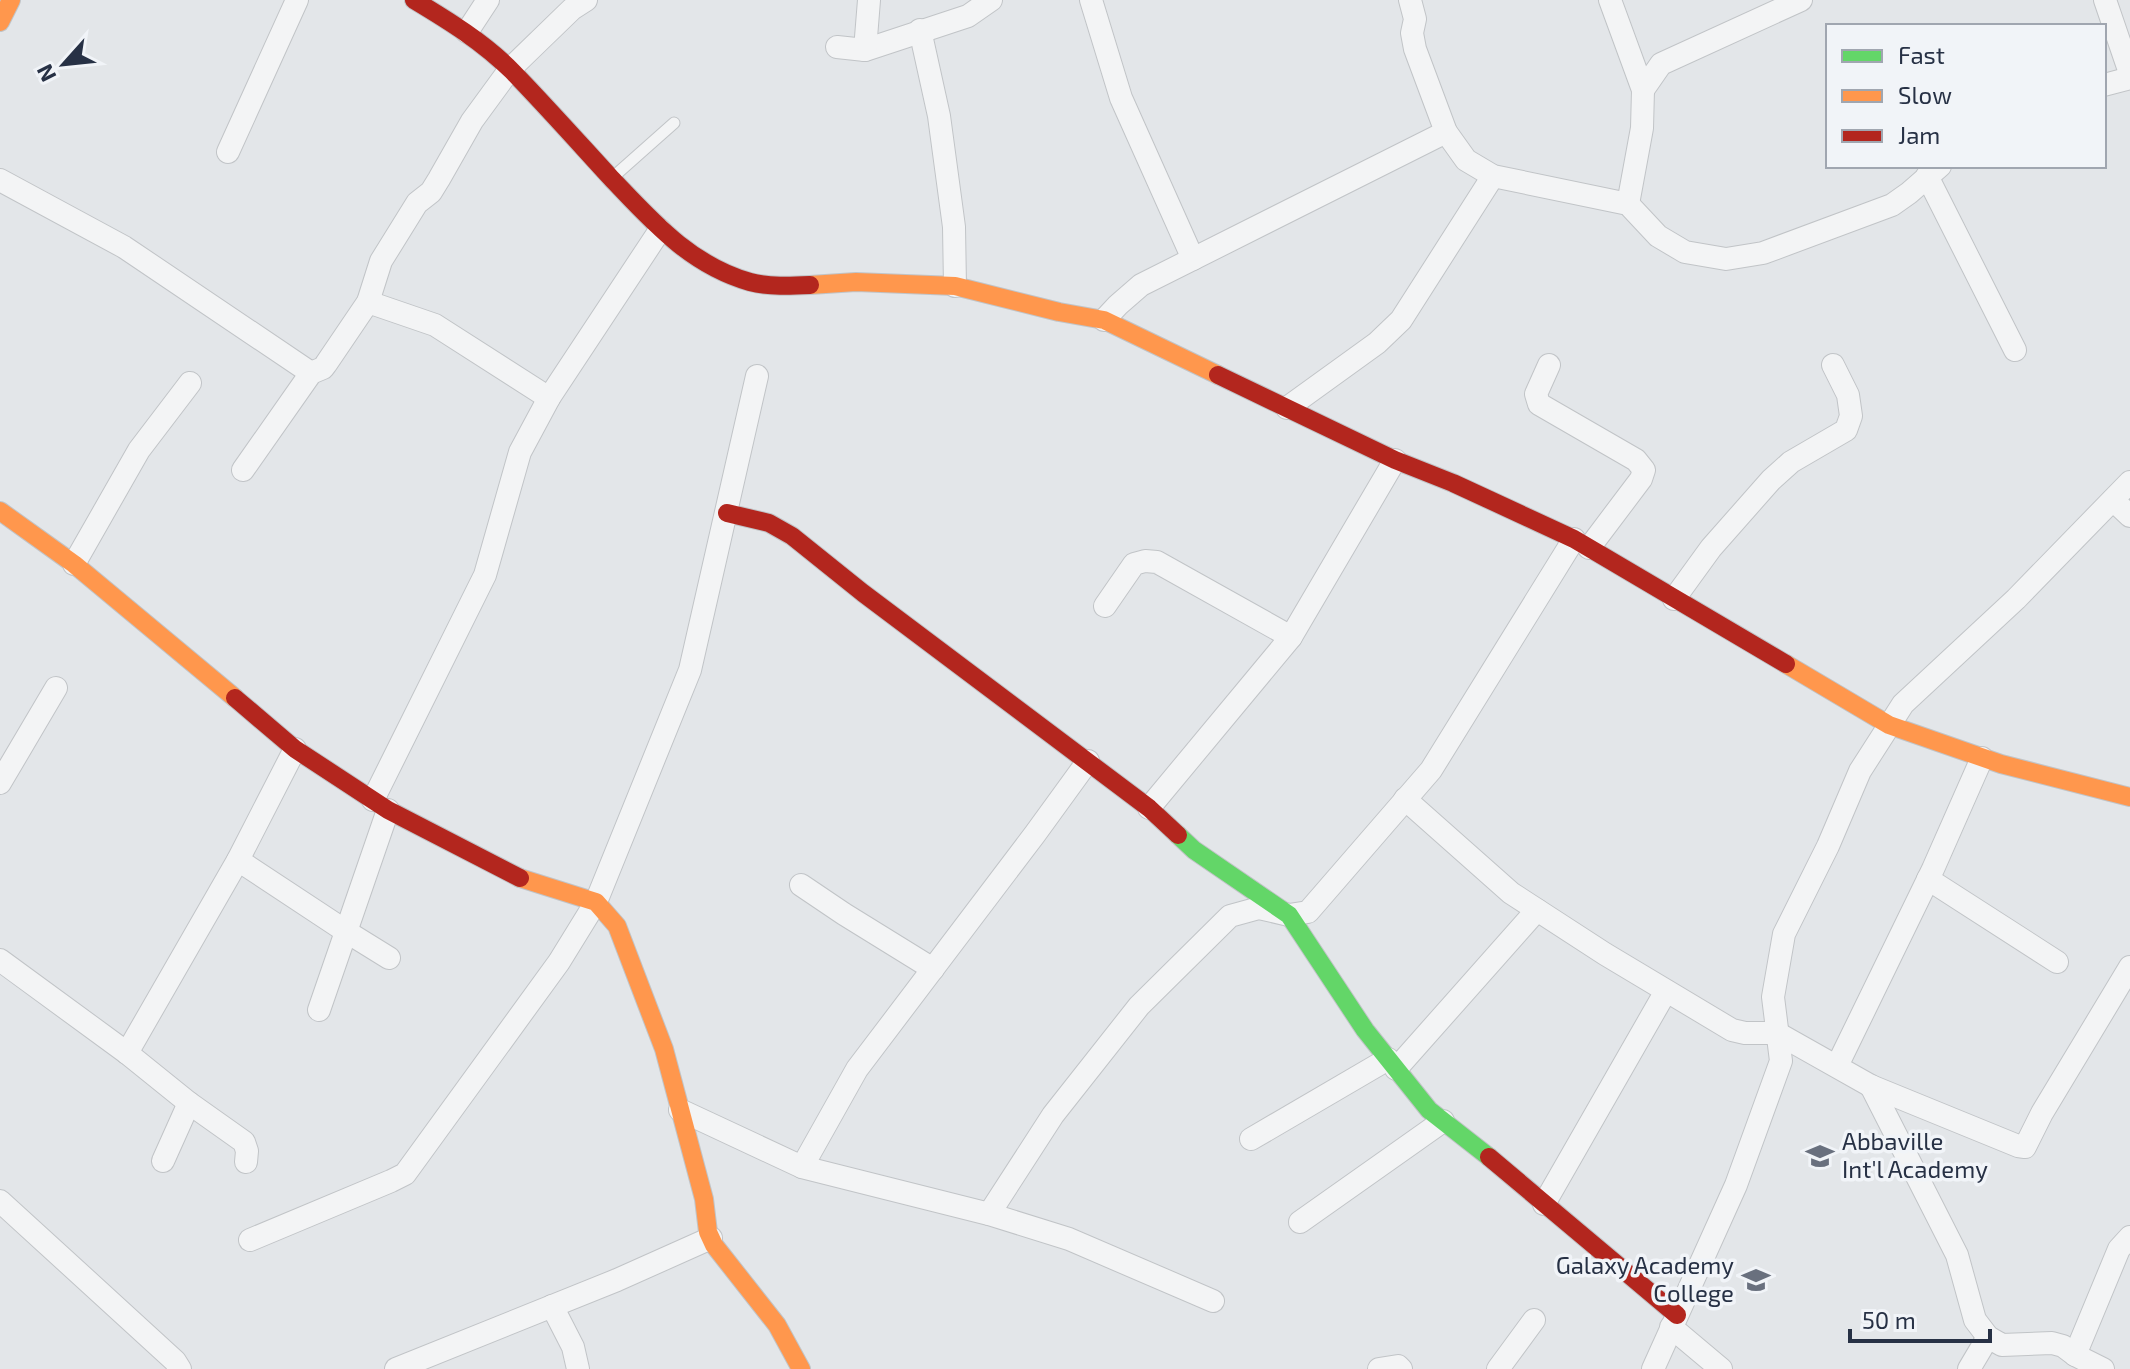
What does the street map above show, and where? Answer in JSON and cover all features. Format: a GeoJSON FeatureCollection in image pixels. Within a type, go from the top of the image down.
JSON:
{"type":"FeatureCollection","features":[{"type":"Feature","properties":{"kind":"street"},"geometry":{"type":"LineString","coordinates":[[0,22],[11,0]]}},
{"type":"Feature","properties":{"kind":"street"},"geometry":{"type":"LineString","coordinates":[[228,152],[297,0]]}},
{"type":"Feature","properties":{"kind":"street"},"geometry":{"type":"LineString","coordinates":[[414,0],[467,32],[510,69],[660,230],[691,254],[727,274],[753,283],[786,286],[856,282],[955,286],[1104,320],[1395,460],[1453,483],[1582,543],[1889,725],[1982,758],[2130,797]]}},
{"type":"Feature","properties":{"kind":"street"},"geometry":{"type":"LineString","coordinates":[[467,32],[488,0]]}},
{"type":"Feature","properties":{"kind":"street"},"geometry":{"type":"LineString","coordinates":[[243,470],[311,373],[323,368],[368,302],[381,261],[417,203],[431,192],[472,121],[510,69],[572,9],[586,0]]}},
{"type":"Feature","properties":{"kind":"street"},"geometry":{"type":"LineString","coordinates":[[865,50],[869,0]]}},
{"type":"Feature","properties":{"kind":"street"},"geometry":{"type":"LineString","coordinates":[[837,47],[865,50],[968,16],[991,0]]}},
{"type":"Feature","properties":{"kind":"street"},"geometry":{"type":"LineString","coordinates":[[1091,0],[1121,98],[1193,259]]}},
{"type":"Feature","properties":{"kind":"street"},"geometry":{"type":"LineString","coordinates":[[1410,0],[1415,19],[1412,33],[1415,49],[1446,132],[1466,160],[1493,176],[1628,204],[1658,236],[1685,252],[1726,259],[1763,253],[1892,205],[1933,171],[2015,350]]}},
{"type":"Feature","properties":{"kind":"street"},"geometry":{"type":"LineString","coordinates":[[1610,0],[1643,90],[1642,128],[1628,204]]}},
{"type":"Feature","properties":{"kind":"street"},"geometry":{"type":"LineString","coordinates":[[1643,90],[1661,64],[1801,0]]}},
{"type":"Feature","properties":{"kind":"street"},"geometry":{"type":"LineString","coordinates":[[2105,0],[2130,76],[2106,84]]}},
{"type":"Feature","properties":{"kind":"street"},"geometry":{"type":"LineString","coordinates":[[920,30],[939,116],[954,227],[955,286]]}},
{"type":"Feature","properties":{"kind":"street"},"geometry":{"type":"LineString","coordinates":[[1104,320],[1141,285],[1446,132]]}},
{"type":"Feature","properties":{"kind":"street"},"geometry":{"type":"LineString","coordinates":[[1287,408],[1377,343],[1401,320],[1493,176]]}},
{"type":"Feature","properties":{"kind":"street"},"geometry":{"type":"LineString","coordinates":[[0,180],[124,247],[311,373]]}},
{"type":"Feature","properties":{"kind":"street"},"geometry":{"type":"LineString","coordinates":[[319,1010],[347,932],[380,805],[485,575],[520,452],[549,398],[660,230]]}},
{"type":"Feature","properties":{"kind":"street"},"geometry":{"type":"LineString","coordinates":[[368,302],[435,325],[549,398]]}},
{"type":"Feature","properties":{"kind":"street"},"geometry":{"type":"LineString","coordinates":[[989,1214],[1053,1115],[1139,1006],[1230,916],[1259,908],[1289,915],[1308,912],[1431,770],[1582,543],[1641,479],[1644,470],[1636,460],[1539,404],[1536,394],[1549,365]]}},
{"type":"Feature","properties":{"kind":"street"},"geometry":{"type":"LineString","coordinates":[[1674,599],[1711,548],[1771,480],[1791,462],[1846,430],[1851,416],[1848,395],[1833,365]]}},
{"type":"Feature","properties":{"kind":"street"},"geometry":{"type":"LineString","coordinates":[[250,1240],[405,1174],[559,962],[596,902],[690,670],[757,376]]}},
{"type":"Feature","properties":{"kind":"street"},"geometry":{"type":"LineString","coordinates":[[74,564],[139,450],[190,383]]}},
{"type":"Feature","properties":{"kind":"street"},"geometry":{"type":"LineString","coordinates":[[1149,808],[1291,637],[1395,460]]}},
{"type":"Feature","properties":{"kind":"street"},"geometry":{"type":"LineString","coordinates":[[1653,1369],[1736,1185],[1781,1061],[1773,997],[1784,934],[1828,846],[1860,771],[1903,704],[2016,599],[2130,482]]}},
{"type":"Feature","properties":{"kind":"street"},"geometry":{"type":"LineString","coordinates":[[2113,500],[2130,516]]}},
{"type":"Feature","properties":{"kind":"street"},"geometry":{"type":"LineString","coordinates":[[0,511],[74,564],[295,749],[380,805],[512,875],[596,902],[617,926],[664,1049],[704,1199],[708,1232],[714,1245],[777,1325],[801,1369]]}},
{"type":"Feature","properties":{"kind":"street"},"geometry":{"type":"LineString","coordinates":[[727,513],[769,523],[792,536],[1149,808],[1194,850],[1289,915],[1365,1030],[1429,1110],[1544,1204],[1674,1321],[1721,1369]]}},
{"type":"Feature","properties":{"kind":"street"},"geometry":{"type":"LineString","coordinates":[[1105,606],[1134,564],[1157,562],[1291,637]]}},
{"type":"Feature","properties":{"kind":"street"},"geometry":{"type":"LineString","coordinates":[[0,783],[56,688]]}},
{"type":"Feature","properties":{"kind":"street"},"geometry":{"type":"LineString","coordinates":[[127,1053],[238,860],[295,749]]}},
{"type":"Feature","properties":{"kind":"street"},"geometry":{"type":"LineString","coordinates":[[1837,1066],[1928,879],[1982,758]]}},
{"type":"Feature","properties":{"kind":"street"},"geometry":{"type":"LineString","coordinates":[[802,1167],[857,1069],[1088,761]]}},
{"type":"Feature","properties":{"kind":"street"},"geometry":{"type":"LineString","coordinates":[[1405,799],[1511,893],[1732,1030],[1777,1033],[1871,1086],[2018,1146],[2025,1147],[2042,1113],[2130,967]]}},
{"type":"Feature","properties":{"kind":"street"},"geometry":{"type":"LineString","coordinates":[[238,860],[389,958]]}},
{"type":"Feature","properties":{"kind":"street"},"geometry":{"type":"LineString","coordinates":[[1928,879],[2057,962]]}},
{"type":"Feature","properties":{"kind":"street"},"geometry":{"type":"LineString","coordinates":[[801,885],[933,969]]}},
{"type":"Feature","properties":{"kind":"street"},"geometry":{"type":"LineString","coordinates":[[1251,1139],[1392,1064],[1537,910]]}},
{"type":"Feature","properties":{"kind":"street"},"geometry":{"type":"LineString","coordinates":[[0,960],[244,1142],[246,1162]]}},
{"type":"Feature","properties":{"kind":"street"},"geometry":{"type":"LineString","coordinates":[[1544,1204],[1666,991]]}},
{"type":"Feature","properties":{"kind":"street"},"geometry":{"type":"LineString","coordinates":[[1871,1086],[1957,1255],[1975,1320],[1988,1337],[2002,1345],[2052,1343],[2063,1346],[2103,1369]]}},
{"type":"Feature","properties":{"kind":"street"},"geometry":{"type":"LineString","coordinates":[[163,1161],[189,1103]]}},
{"type":"Feature","properties":{"kind":"street"},"geometry":{"type":"LineString","coordinates":[[680,1110],[802,1167],[989,1214],[1069,1239],[1213,1301]]}},
{"type":"Feature","properties":{"kind":"street"},"geometry":{"type":"LineString","coordinates":[[1300,1222],[1443,1121]]}},
{"type":"Feature","properties":{"kind":"street"},"geometry":{"type":"LineString","coordinates":[[0,1201],[175,1361],[180,1369]]}},
{"type":"Feature","properties":{"kind":"street"},"geometry":{"type":"LineString","coordinates":[[2075,1355],[2119,1249],[2130,1237]]}},
{"type":"Feature","properties":{"kind":"street"},"geometry":{"type":"LineString","coordinates":[[396,1369],[711,1238]]}},
{"type":"Feature","properties":{"kind":"street"},"geometry":{"type":"LineString","coordinates":[[552,1306],[573,1347],[578,1369]]}},
{"type":"Feature","properties":{"kind":"street"},"geometry":{"type":"LineString","coordinates":[[1498,1369],[1534,1320]]}},
{"type":"Feature","properties":{"kind":"street"},"geometry":{"type":"LineString","coordinates":[[1969,1369],[1988,1337]]}},
{"type":"Feature","properties":{"kind":"street"},"geometry":{"type":"LineString","coordinates":[[1379,1369],[1398,1366],[1401,1369]]}},
{"type":"Feature","properties":{"kind":"lane"},"geometry":{"type":"LineString","coordinates":[[612,179],[674,123]]}},
{"type":"Feature","properties":{"kind":"traffic: fast"},"geometry":{"type":"LineString","coordinates":[[1178,835],[1194,850],[1289,915],[1365,1030],[1429,1110],[1489,1157]]}},
{"type":"Feature","properties":{"kind":"traffic: slow"},"geometry":{"type":"LineString","coordinates":[[0,22],[11,0]]}},
{"type":"Feature","properties":{"kind":"traffic: slow"},"geometry":{"type":"LineString","coordinates":[[810,285],[856,282],[955,286],[1104,320],[1218,375]]}},
{"type":"Feature","properties":{"kind":"traffic: slow"},"geometry":{"type":"LineString","coordinates":[[0,511],[74,564],[235,698]]}},
{"type":"Feature","properties":{"kind":"traffic: slow"},"geometry":{"type":"LineString","coordinates":[[1786,664],[1889,725],[2001,764],[2130,797]]}},
{"type":"Feature","properties":{"kind":"traffic: slow"},"geometry":{"type":"LineString","coordinates":[[520,878],[596,902],[617,926],[664,1049],[704,1199],[708,1232],[714,1245],[777,1325],[801,1369]]}},
{"type":"Feature","properties":{"kind":"traffic: jam"},"geometry":{"type":"LineString","coordinates":[[414,0],[465,32],[501,60],[642,210],[690,253],[709,265],[750,282],[810,285]]}},
{"type":"Feature","properties":{"kind":"traffic: jam"},"geometry":{"type":"LineString","coordinates":[[1218,375],[1395,460],[1574,539],[1786,664]]}},
{"type":"Feature","properties":{"kind":"traffic: jam"},"geometry":{"type":"LineString","coordinates":[[727,513],[769,523],[792,536],[1149,808],[1178,835]]}},
{"type":"Feature","properties":{"kind":"traffic: jam"},"geometry":{"type":"LineString","coordinates":[[235,698],[295,749],[388,810],[520,878]]}},
{"type":"Feature","properties":{"kind":"traffic: jam"},"geometry":{"type":"LineString","coordinates":[[1489,1157],[1677,1315]]}},
{"type":"Feature","properties":{"kind":"place","name":"Abbaville Int'l Academy"},"geometry":{"type":"Point","coordinates":[1820,1156]}},
{"type":"Feature","properties":{"kind":"place","name":"Galaxy Academy College"},"geometry":{"type":"Point","coordinates":[1756,1280]}}]}
